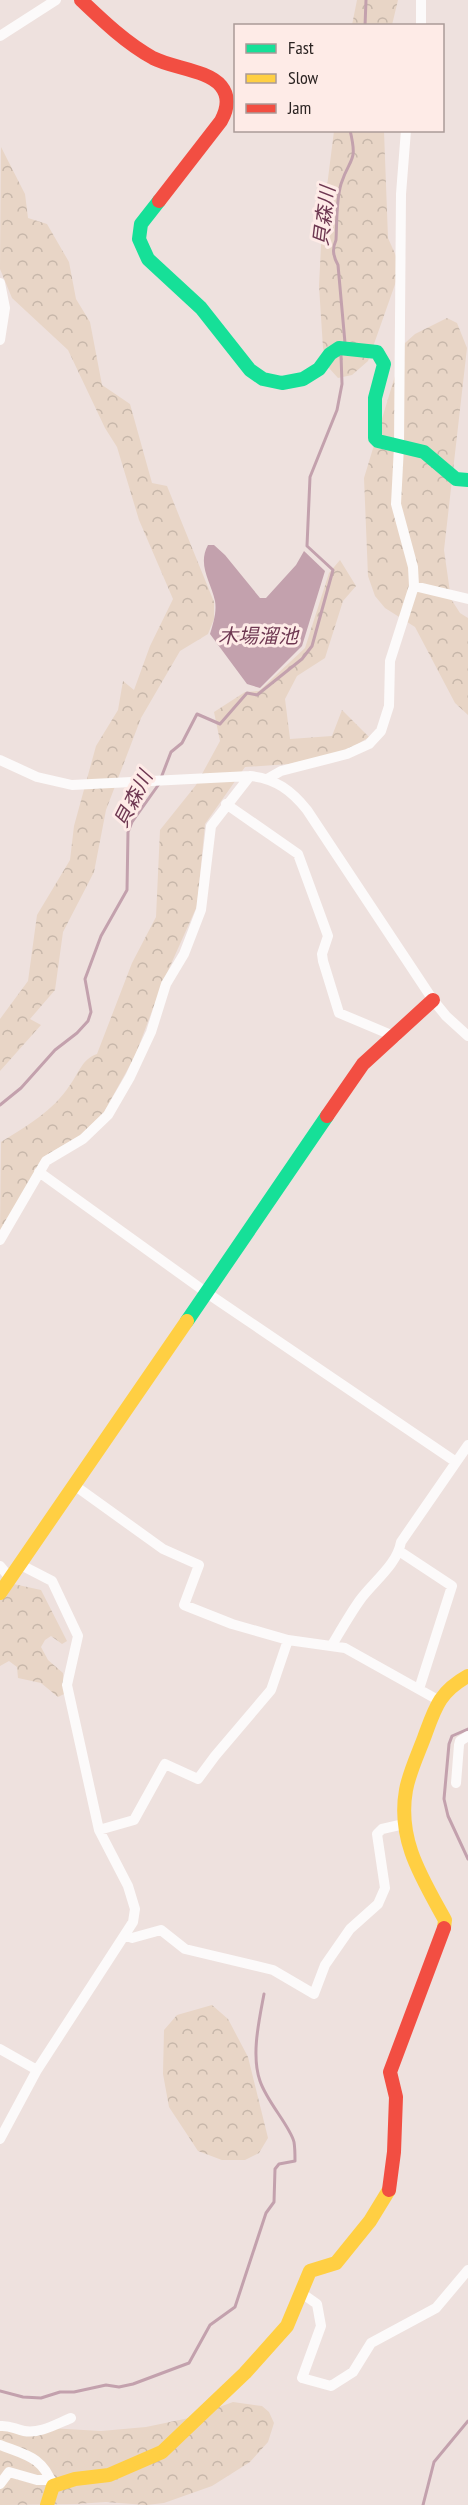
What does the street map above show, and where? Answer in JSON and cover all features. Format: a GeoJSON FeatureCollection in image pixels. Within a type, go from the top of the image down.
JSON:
{"type":"FeatureCollection","features":[{"type":"Feature","properties":{"kind":"street"},"geometry":{"type":"LineString","coordinates":[[0,36],[56,0]]}},
{"type":"Feature","properties":{"kind":"street"},"geometry":{"type":"LineString","coordinates":[[81,0],[133,45],[167,64],[216,81],[226,97],[227,107],[221,121],[141,224],[139,239],[148,259],[201,308],[250,370],[269,381],[282,383],[303,379],[319,369],[330,354],[339,348],[377,352],[382,360],[383,369],[375,398],[373,433],[378,441],[424,452],[456,478],[468,480]]}},
{"type":"Feature","properties":{"kind":"street"},"geometry":{"type":"LineString","coordinates":[[421,0],[421,24]]}},
{"type":"Feature","properties":{"kind":"street"},"geometry":{"type":"LineString","coordinates":[[267,779],[281,771],[357,750],[375,739],[381,732],[389,706],[390,661],[414,586],[413,567],[396,504],[399,446],[401,194],[406,132]]}},
{"type":"Feature","properties":{"kind":"street"},"geometry":{"type":"LineString","coordinates":[[0,283],[5,308],[0,340]]}},
{"type":"Feature","properties":{"kind":"street"},"geometry":{"type":"LineString","coordinates":[[414,586],[468,599]]}},
{"type":"Feature","properties":{"kind":"street"},"geometry":{"type":"LineString","coordinates":[[0,760],[37,777],[72,785],[250,776],[267,779],[284,787],[303,805],[433,1000],[446,1016],[468,1036]]}},
{"type":"Feature","properties":{"kind":"street"},"geometry":{"type":"LineString","coordinates":[[0,1240],[46,1161],[83,1139],[108,1115],[130,1077],[151,1032],[166,984],[184,954],[201,910],[211,826],[250,776]]}},
{"type":"Feature","properties":{"kind":"street"},"geometry":{"type":"LineString","coordinates":[[226,804],[298,854],[328,936],[322,954],[339,1013],[396,1037]]}},
{"type":"Feature","properties":{"kind":"street"},"geometry":{"type":"LineString","coordinates":[[0,1593],[363,1064],[396,1037],[433,1000]]}},
{"type":"Feature","properties":{"kind":"street"},"geometry":{"type":"LineString","coordinates":[[39,1172],[207,1293],[456,1462]]}},
{"type":"Feature","properties":{"kind":"street"},"geometry":{"type":"LineString","coordinates":[[332,1645],[358,1603],[399,1551],[401,1542],[468,1445]]}},
{"type":"Feature","properties":{"kind":"street"},"geometry":{"type":"LineString","coordinates":[[74,1485],[164,1549],[199,1565],[184,1605],[232,1624],[288,1640],[345,1648],[438,1700]]}},
{"type":"Feature","properties":{"kind":"street"},"geometry":{"type":"LineString","coordinates":[[399,1551],[452,1586],[419,1689]]}},
{"type":"Feature","properties":{"kind":"street"},"geometry":{"type":"LineString","coordinates":[[0,2139],[37,2070],[133,1922],[135,1909],[128,1886],[99,1830],[67,1685],[78,1636],[52,1581],[19,1564]]}},
{"type":"Feature","properties":{"kind":"street"},"geometry":{"type":"LineString","coordinates":[[0,1566],[10,1578]]}},
{"type":"Feature","properties":{"kind":"street"},"geometry":{"type":"LineString","coordinates":[[99,1830],[134,1820],[165,1764],[198,1779],[215,1755],[271,1690],[288,1640]]}},
{"type":"Feature","properties":{"kind":"street"},"geometry":{"type":"LineString","coordinates":[[0,2484],[9,2472],[52,2483],[109,2475],[162,2452],[190,2427],[203,2410],[245,2373],[287,2326],[310,2271],[336,2263],[389,2193],[394,2152],[396,2097],[390,2072],[428,1967],[442,1937],[445,1920],[414,1863],[404,1824],[406,1789],[438,1700],[453,1684],[468,1676]]}},
{"type":"Feature","properties":{"kind":"street"},"geometry":{"type":"LineString","coordinates":[[456,1783],[460,1741],[468,1736]]}},
{"type":"Feature","properties":{"kind":"street"},"geometry":{"type":"LineString","coordinates":[[125,1935],[137,1937],[154,1930],[161,1930],[185,1949],[273,1970],[314,1994],[325,1965],[350,1929],[378,1904],[385,1888],[377,1834],[382,1829],[404,1824]]}},
{"type":"Feature","properties":{"kind":"street"},"geometry":{"type":"LineString","coordinates":[[0,2049],[37,2070]]}},
{"type":"Feature","properties":{"kind":"street"},"geometry":{"type":"LineString","coordinates":[[300,2292],[317,2304],[321,2326],[302,2378],[331,2386],[353,2372],[371,2343],[436,2308],[468,2270]]}},
{"type":"Feature","properties":{"kind":"street"},"geometry":{"type":"LineString","coordinates":[[0,2426],[9,2425],[23,2431],[40,2431],[71,2418]]}},
{"type":"Feature","properties":{"kind":"street"},"geometry":{"type":"LineString","coordinates":[[0,2445],[31,2456],[42,2464],[52,2483],[47,2505]]}},
{"type":"Feature","properties":{"kind":"green space"},"geometry":{"type":"Polygon","coordinates":[[[357,0],[398,0],[392,24],[352,24],[357,0]]]}},
{"type":"Feature","properties":{"kind":"green space"},"geometry":{"type":"Polygon","coordinates":[[[334,132],[384,132],[388,238],[396,256],[399,273],[368,361],[352,375],[338,378],[329,368],[323,348],[319,286],[322,226],[334,132]]]}},
{"type":"Feature","properties":{"kind":"green space"},"geometry":{"type":"Polygon","coordinates":[[[1,147],[25,194],[28,218],[47,224],[69,262],[76,299],[90,322],[102,385],[130,404],[152,483],[167,486],[214,602],[214,619],[208,634],[180,651],[141,718],[106,810],[94,872],[63,932],[55,990],[30,1019],[41,1025],[0,1071],[0,1019],[28,981],[37,915],[70,860],[74,826],[96,746],[118,710],[123,681],[134,690],[150,646],[173,599],[139,520],[117,447],[105,428],[68,350],[12,298],[0,269],[1,147]]]}},
{"type":"Feature","properties":{"kind":"green space"},"geometry":{"type":"Polygon","coordinates":[[[447,318],[457,323],[467,348],[444,550],[451,599],[460,613],[468,618],[468,715],[455,703],[415,627],[385,608],[375,596],[368,576],[364,478],[405,343],[415,334],[447,318]]]}},
{"type":"Feature","properties":{"kind":"green space"},"geometry":{"type":"Polygon","coordinates":[[[340,560],[356,586],[343,601],[325,658],[297,676],[285,699],[290,739],[332,736],[342,710],[369,737],[348,750],[289,764],[245,767],[205,824],[197,906],[163,982],[135,1056],[104,1112],[81,1135],[43,1157],[0,1232],[1,1142],[30,1124],[56,1103],[84,1063],[97,1054],[132,963],[156,917],[160,830],[196,785],[220,741],[214,712],[245,692],[259,691],[305,648],[329,573],[340,560]]]}},
{"type":"Feature","properties":{"kind":"green space"},"geometry":{"type":"Polygon","coordinates":[[[9,1583],[41,1590],[67,1641],[62,1644],[51,1636],[41,1647],[48,1660],[63,1673],[64,1694],[58,1697],[41,1683],[18,1678],[17,1667],[9,1661],[0,1666],[0,1596],[9,1583]]]}},
{"type":"Feature","properties":{"kind":"green space"},"geometry":{"type":"Polygon","coordinates":[[[212,2005],[228,2019],[248,2057],[268,2138],[259,2153],[245,2160],[222,2160],[198,2151],[169,2107],[163,2074],[164,2030],[177,2015],[212,2005]]]}},
{"type":"Feature","properties":{"kind":"green space"},"geometry":{"type":"Polygon","coordinates":[[[233,2402],[262,2406],[269,2412],[274,2423],[268,2442],[250,2462],[212,2486],[164,2503],[146,2505],[106,2502],[0,2505],[0,2429],[32,2427],[101,2431],[146,2427],[189,2418],[233,2402]]]}},
{"type":"Feature","properties":{"kind":"water","name":"木場溜池"},"geometry":{"type":"Polygon","coordinates":[[[208,545],[214,545],[225,555],[260,598],[266,598],[296,565],[304,551],[325,571],[302,646],[260,688],[247,684],[210,634],[215,605],[204,566],[208,545]]]}},
{"type":"Feature","properties":{"kind":"waterway","name":"貝森川"},"geometry":{"type":"LineString","coordinates":[[365,24],[366,0]]}},
{"type":"Feature","properties":{"kind":"waterway","name":"貝森川"},"geometry":{"type":"LineString","coordinates":[[345,343],[338,265],[334,249],[339,191],[353,155],[350,132]]}},
{"type":"Feature","properties":{"kind":"waterway","name":"貝森川"},"geometry":{"type":"LineString","coordinates":[[161,778],[171,752],[182,743],[197,714],[220,724],[247,693],[257,695],[302,659],[312,646],[333,570],[307,546],[310,477],[337,410],[342,384],[341,355]]}},
{"type":"Feature","properties":{"kind":"waterway","name":"貝森川"},"geometry":{"type":"LineString","coordinates":[[0,1105],[21,1088],[55,1050],[88,1021],[91,1012],[85,979],[101,936],[127,890],[128,832],[132,822],[159,784]]}},
{"type":"Feature","properties":{"kind":"waterway"},"geometry":{"type":"LineString","coordinates":[[468,1729],[452,1736],[449,1744],[444,1799],[448,1816],[468,1859]]}},
{"type":"Feature","properties":{"kind":"waterway"},"geometry":{"type":"LineString","coordinates":[[0,2391],[23,2397],[41,2398],[60,2392],[74,2392],[106,2385],[119,2387],[133,2384],[189,2363],[210,2325],[235,2307],[266,2213],[274,2202],[275,2169],[279,2164],[295,2161],[292,2136],[263,2089],[257,2071],[257,2038],[264,1994]]}},
{"type":"Feature","properties":{"kind":"waterway"},"geometry":{"type":"LineString","coordinates":[[423,2505],[434,2462],[468,2421]]}},
{"type":"Feature","properties":{"kind":"traffic: fast"},"geometry":{"type":"LineString","coordinates":[[159,201],[141,224],[139,239],[148,259],[201,308],[250,370],[263,379],[282,383],[303,379],[319,369],[330,354],[339,348],[377,352],[384,364],[375,398],[375,438],[378,441],[424,452],[456,479],[468,480]]}},
{"type":"Feature","properties":{"kind":"traffic: fast"},"geometry":{"type":"LineString","coordinates":[[187,1321],[327,1116]]}},
{"type":"Feature","properties":{"kind":"traffic: slow"},"geometry":{"type":"LineString","coordinates":[[0,1593],[187,1321]]}},
{"type":"Feature","properties":{"kind":"traffic: slow"},"geometry":{"type":"LineString","coordinates":[[444,1928],[445,1920],[420,1874],[408,1842],[404,1808],[409,1777],[435,1709],[450,1688],[468,1676]]}},
{"type":"Feature","properties":{"kind":"traffic: slow"},"geometry":{"type":"LineString","coordinates":[[47,2505],[53,2486],[75,2479],[109,2475],[162,2452],[245,2373],[287,2326],[310,2271],[336,2263],[370,2221],[389,2190]]}},
{"type":"Feature","properties":{"kind":"traffic: jam"},"geometry":{"type":"LineString","coordinates":[[81,0],[133,46],[153,58],[208,76],[221,86],[226,95],[226,108],[221,121],[159,201]]}},
{"type":"Feature","properties":{"kind":"traffic: jam"},"geometry":{"type":"LineString","coordinates":[[327,1116],[363,1064],[433,1000]]}},
{"type":"Feature","properties":{"kind":"traffic: jam"},"geometry":{"type":"LineString","coordinates":[[389,2190],[394,2152],[396,2097],[390,2072],[444,1928]]}}]}
